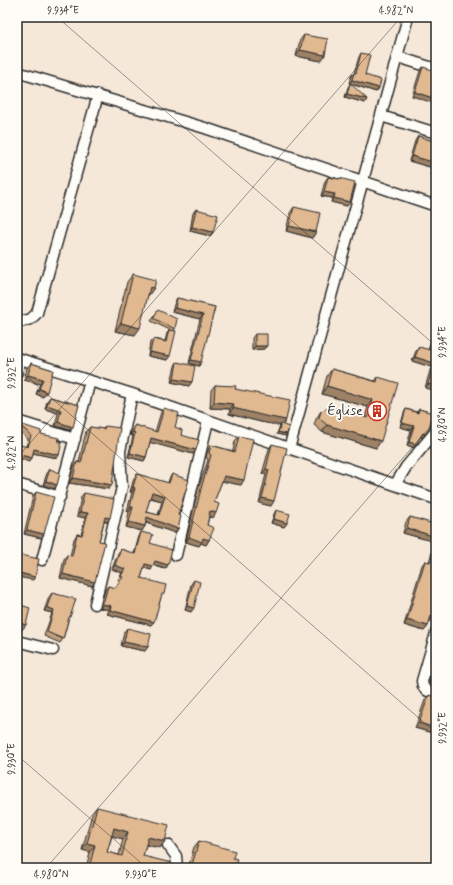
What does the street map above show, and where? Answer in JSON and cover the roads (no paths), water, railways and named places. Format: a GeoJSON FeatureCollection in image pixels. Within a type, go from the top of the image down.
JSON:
{"type":"FeatureCollection","features":[{"type":"Feature","properties":{"kind":"street"},"geometry":{"type":"LineString","coordinates":[[289,449],[408,17]]}},
{"type":"Feature","properties":{"kind":"street"},"geometry":{"type":"LineString","coordinates":[[398,57],[436,69]]}},
{"type":"Feature","properties":{"kind":"street"},"geometry":{"type":"LineString","coordinates":[[17,72],[98,95],[364,181],[436,206]]}},
{"type":"Feature","properties":{"kind":"street"},"geometry":{"type":"LineString","coordinates":[[17,323],[31,319],[37,313],[98,95]]}},
{"type":"Feature","properties":{"kind":"street"},"geometry":{"type":"LineString","coordinates":[[381,116],[436,133]]}},
{"type":"Feature","properties":{"kind":"street"},"geometry":{"type":"LineString","coordinates":[[17,372],[19,359],[132,394],[436,499]]}},
{"type":"Feature","properties":{"kind":"street"},"geometry":{"type":"LineString","coordinates":[[42,560],[76,439],[90,381]]}},
{"type":"Feature","properties":{"kind":"street"},"geometry":{"type":"LineString","coordinates":[[95,604],[122,487],[120,451],[132,394]]}},
{"type":"Feature","properties":{"kind":"street"},"geometry":{"type":"LineString","coordinates":[[17,421],[76,439]]}},
{"type":"Feature","properties":{"kind":"street"},"geometry":{"type":"LineString","coordinates":[[176,555],[208,421]]}},
{"type":"Feature","properties":{"kind":"street"},"geometry":{"type":"LineString","coordinates":[[395,485],[406,467],[436,431]]}},
{"type":"Feature","properties":{"kind":"street"},"geometry":{"type":"LineString","coordinates":[[17,484],[60,497]]}},
{"type":"Feature","properties":{"kind":"street"},"geometry":{"type":"LineString","coordinates":[[436,633],[422,681],[423,687],[426,691],[436,694]]}},
{"type":"Feature","properties":{"kind":"street"},"geometry":{"type":"LineString","coordinates":[[17,641],[53,650]]}},
{"type":"Feature","properties":{"kind":"street"},"geometry":{"type":"LineString","coordinates":[[168,845],[176,856],[177,868]]}},
{"type":"Feature","properties":{"kind":"place","name":"Église"},"geometry":{"type":"Point","coordinates":[377,411]}}]}
